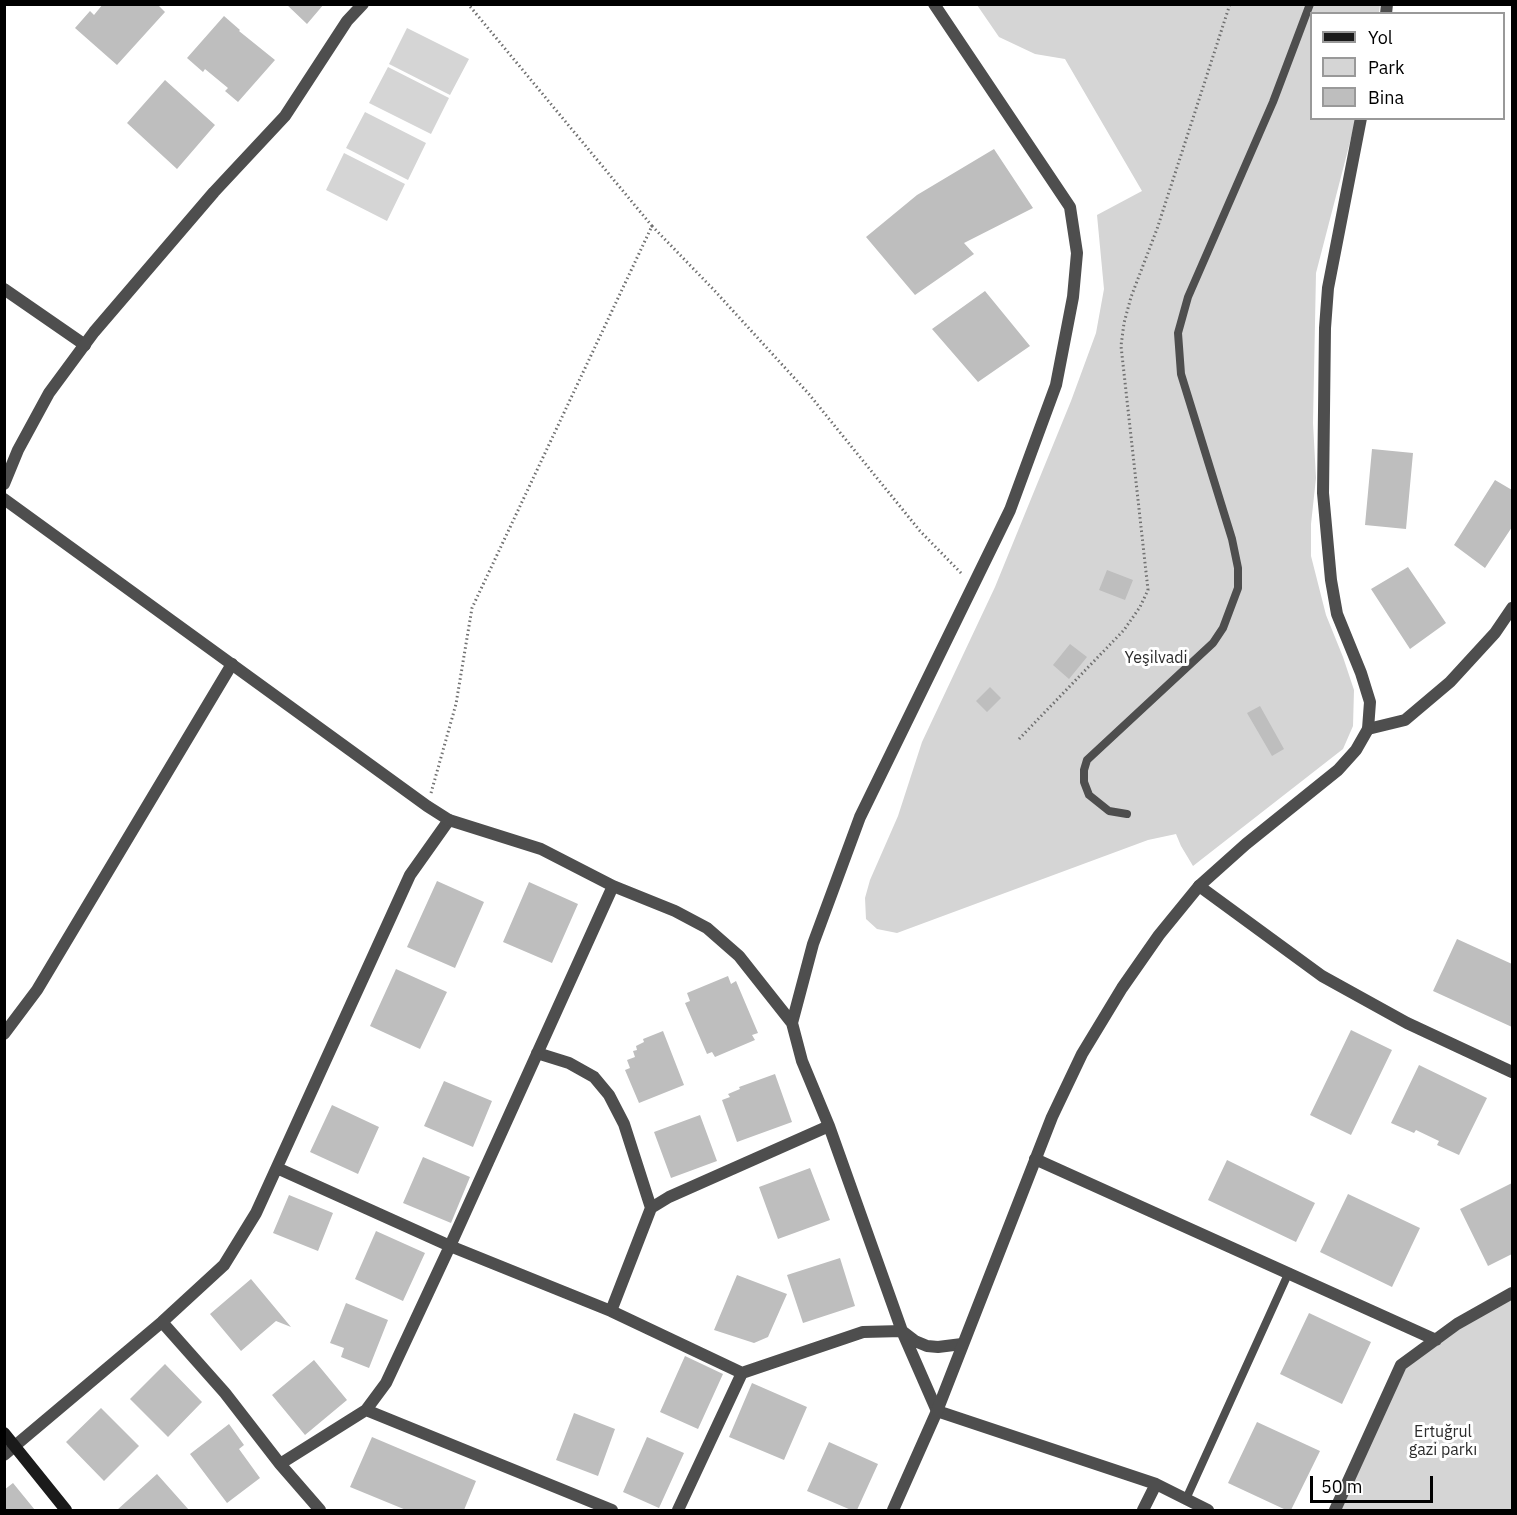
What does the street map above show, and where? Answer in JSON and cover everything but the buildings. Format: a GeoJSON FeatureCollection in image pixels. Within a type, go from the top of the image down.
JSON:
{"type":"FeatureCollection","features":[{"type":"Feature","properties":{"kind":"main road"},"geometry":{"type":"LineString","coordinates":[[4,1433],[66,1510]]}},
{"type":"Feature","properties":{"kind":"street"},"geometry":{"type":"LineString","coordinates":[[4,484],[18,450],[49,393],[84,345],[214,192],[285,116],[347,21],[363,4]]}},
{"type":"Feature","properties":{"kind":"street"},"geometry":{"type":"LineString","coordinates":[[792,1023],[813,944],[861,817],[1011,510],[1056,385],[1073,297],[1077,253],[1070,207],[934,4]]}},
{"type":"Feature","properties":{"kind":"street"},"geometry":{"type":"LineString","coordinates":[[892,1510],[937,1412],[1052,1117],[1082,1054],[1116,997],[1159,935],[1199,886],[1246,844],[1338,770],[1356,750],[1368,729],[1370,702],[1337,614],[1331,580],[1323,493],[1328,288],[1362,120]]}},
{"type":"Feature","properties":{"kind":"street"},"geometry":{"type":"LineString","coordinates":[[4,289],[84,345]]}},
{"type":"Feature","properties":{"kind":"street"},"geometry":{"type":"LineString","coordinates":[[4,499],[449,820],[541,849],[613,886],[675,911],[707,928],[739,956],[792,1023],[802,1061],[829,1126],[902,1331],[937,1412],[1156,1484],[1208,1510]]}},
{"type":"Feature","properties":{"kind":"street"},"geometry":{"type":"LineString","coordinates":[[1368,729],[1405,720],[1450,682],[1495,633],[1512,608]]}},
{"type":"Feature","properties":{"kind":"street"},"geometry":{"type":"LineString","coordinates":[[4,1034],[37,990],[232,664]]}},
{"type":"Feature","properties":{"kind":"street"},"geometry":{"type":"LineString","coordinates":[[4,1455],[162,1322],[224,1265],[256,1213],[410,875],[449,820]]}},
{"type":"Feature","properties":{"kind":"street"},"geometry":{"type":"LineString","coordinates":[[280,1464],[366,1410],[386,1383],[613,886]]}},
{"type":"Feature","properties":{"kind":"street"},"geometry":{"type":"LineString","coordinates":[[1199,886],[1322,976],[1407,1023],[1512,1072]]}},
{"type":"Feature","properties":{"kind":"street"},"geometry":{"type":"LineString","coordinates":[[537,1053],[569,1063],[594,1077],[609,1095],[624,1124],[651,1208]]}},
{"type":"Feature","properties":{"kind":"street"},"geometry":{"type":"LineString","coordinates":[[611,1311],[651,1208],[669,1197],[829,1126]]}},
{"type":"Feature","properties":{"kind":"street"},"geometry":{"type":"LineString","coordinates":[[1035,1159],[1436,1340]]}},
{"type":"Feature","properties":{"kind":"street"},"geometry":{"type":"LineString","coordinates":[[277,1168],[450,1246],[611,1311],[742,1373],[863,1332],[902,1331],[927,1346],[950,1347],[962,1344]]}},
{"type":"Feature","properties":{"kind":"street"},"geometry":{"type":"LineString","coordinates":[[1335,1510],[1401,1365],[1458,1324],[1512,1293]]}},
{"type":"Feature","properties":{"kind":"street"},"geometry":{"type":"LineString","coordinates":[[162,1322],[225,1393],[280,1464],[320,1510]]}},
{"type":"Feature","properties":{"kind":"street"},"geometry":{"type":"LineString","coordinates":[[678,1510],[742,1373]]}},
{"type":"Feature","properties":{"kind":"street"},"geometry":{"type":"LineString","coordinates":[[366,1410],[612,1510]]}},
{"type":"Feature","properties":{"kind":"street"},"geometry":{"type":"LineString","coordinates":[[1143,1510],[1156,1484]]}},
{"type":"Feature","properties":{"kind":"lane"},"geometry":{"type":"LineString","coordinates":[[1127,814],[1109,811],[1089,795],[1084,782],[1087,760],[1213,643],[1223,628],[1238,588],[1238,568],[1232,539],[1181,374],[1178,333],[1188,297],[1273,102],[1310,4]]}},
{"type":"Feature","properties":{"kind":"lane"},"geometry":{"type":"LineString","coordinates":[[1185,1499],[1289,1272]]}},
{"type":"Feature","properties":{"kind":"path"},"geometry":{"type":"LineString","coordinates":[[468,4],[652,226],[808,393],[920,531],[973,585]]}},
{"type":"Feature","properties":{"kind":"path"},"geometry":{"type":"LineString","coordinates":[[1019,739],[1124,630],[1140,607],[1148,590],[1121,346],[1124,323],[1230,4]]}},
{"type":"Feature","properties":{"kind":"path"},"geometry":{"type":"LineString","coordinates":[[428,806],[456,704],[472,608],[652,226]]}},
{"type":"Feature","properties":{"kind":"green space","name":"Yeşilvadi"},"geometry":{"type":"Polygon","coordinates":[[[977,5],[1380,5],[1379,12],[1310,12],[1310,120],[1356,120],[1316,273],[1313,423],[1316,478],[1311,524],[1311,556],[1326,615],[1354,690],[1353,726],[1343,749],[1193,866],[1176,834],[1148,840],[897,933],[877,929],[866,919],[865,898],[870,880],[898,816],[922,742],[995,587],[1071,401],[1096,333],[1104,289],[1097,215],[1142,191],[1065,59],[1035,54],[999,37],[977,5]]]}},
{"type":"Feature","properties":{"kind":"green space"},"geometry":{"type":"Polygon","coordinates":[[[407,28],[469,59],[450,95],[389,64],[407,28]]]}},
{"type":"Feature","properties":{"kind":"green space"},"geometry":{"type":"Polygon","coordinates":[[[388,67],[449,98],[431,134],[369,103],[388,67]]]}},
{"type":"Feature","properties":{"kind":"green space"},"geometry":{"type":"Polygon","coordinates":[[[365,112],[426,143],[408,180],[346,148],[365,112]]]}},
{"type":"Feature","properties":{"kind":"green space"},"geometry":{"type":"Polygon","coordinates":[[[344,153],[405,184],[387,221],[326,190],[344,153]]]}},
{"type":"Feature","properties":{"kind":"green space","name":"Ertuğrul gazi parkı"},"geometry":{"type":"Polygon","coordinates":[[[1512,1293],[1512,1510],[1335,1510],[1401,1365],[1512,1293]]]}}]}
